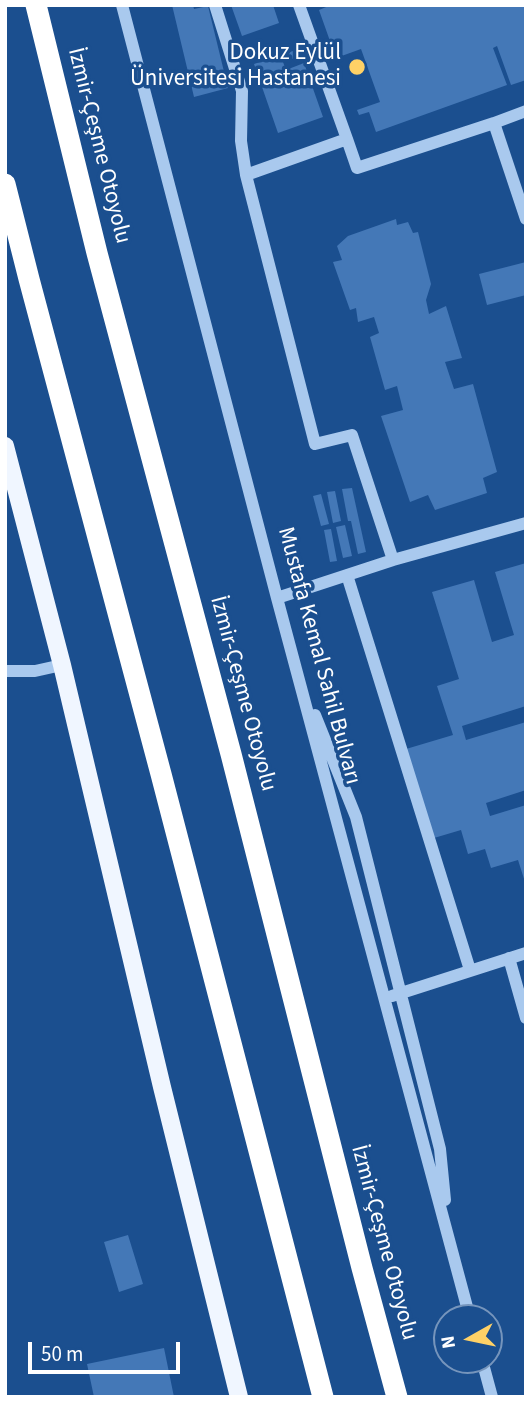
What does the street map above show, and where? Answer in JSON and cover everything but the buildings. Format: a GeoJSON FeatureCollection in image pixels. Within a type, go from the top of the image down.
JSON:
{"type":"FeatureCollection","features":[{"type":"Feature","properties":{"kind":"highway","name":"İzmir-Çeşme Otoyolu"},"geometry":{"type":"LineString","coordinates":[[36,5],[97,253],[231,754],[397,1397]]}},
{"type":"Feature","properties":{"kind":"highway"},"geometry":{"type":"LineString","coordinates":[[5,184],[323,1397]]}},
{"type":"Feature","properties":{"kind":"main road"},"geometry":{"type":"LineString","coordinates":[[5,446],[62,665],[239,1397]]}},
{"type":"Feature","properties":{"kind":"street","name":"Mustafa Kemal Sahil Bulvarı"},"geometry":{"type":"LineString","coordinates":[[122,5],[466,1304]]}},
{"type":"Feature","properties":{"kind":"street"},"geometry":{"type":"LineString","coordinates":[[215,5],[242,91],[241,141],[246,175],[315,444],[352,435],[393,560]]}},
{"type":"Feature","properties":{"kind":"street"},"geometry":{"type":"LineString","coordinates":[[299,5],[357,169],[526,111]]}},
{"type":"Feature","properties":{"kind":"street"},"geometry":{"type":"LineString","coordinates":[[494,123],[526,219]]}},
{"type":"Feature","properties":{"kind":"street"},"geometry":{"type":"LineString","coordinates":[[246,175],[347,139]]}},
{"type":"Feature","properties":{"kind":"street"},"geometry":{"type":"LineString","coordinates":[[277,598],[393,560],[526,523]]}},
{"type":"Feature","properties":{"kind":"street"},"geometry":{"type":"LineString","coordinates":[[346,575],[470,970]]}},
{"type":"Feature","properties":{"kind":"street"},"geometry":{"type":"LineString","coordinates":[[5,671],[35,671],[62,665]]}},
{"type":"Feature","properties":{"kind":"street"},"geometry":{"type":"LineString","coordinates":[[298,676],[356,817],[440,1149],[448,1239]]}},
{"type":"Feature","properties":{"kind":"street"},"geometry":{"type":"LineString","coordinates":[[385,998],[526,953]]}},
{"type":"Feature","properties":{"kind":"street"},"geometry":{"type":"LineString","coordinates":[[509,958],[526,1018]]}},
{"type":"Feature","properties":{"kind":"street"},"geometry":{"type":"LineString","coordinates":[[486,1374],[492,1397]]}},
{"type":"Feature","properties":{"kind":"place","name":"Dokuz Eylül Üniversitesi Hastanesi"},"geometry":{"type":"Point","coordinates":[357,67]}}]}
